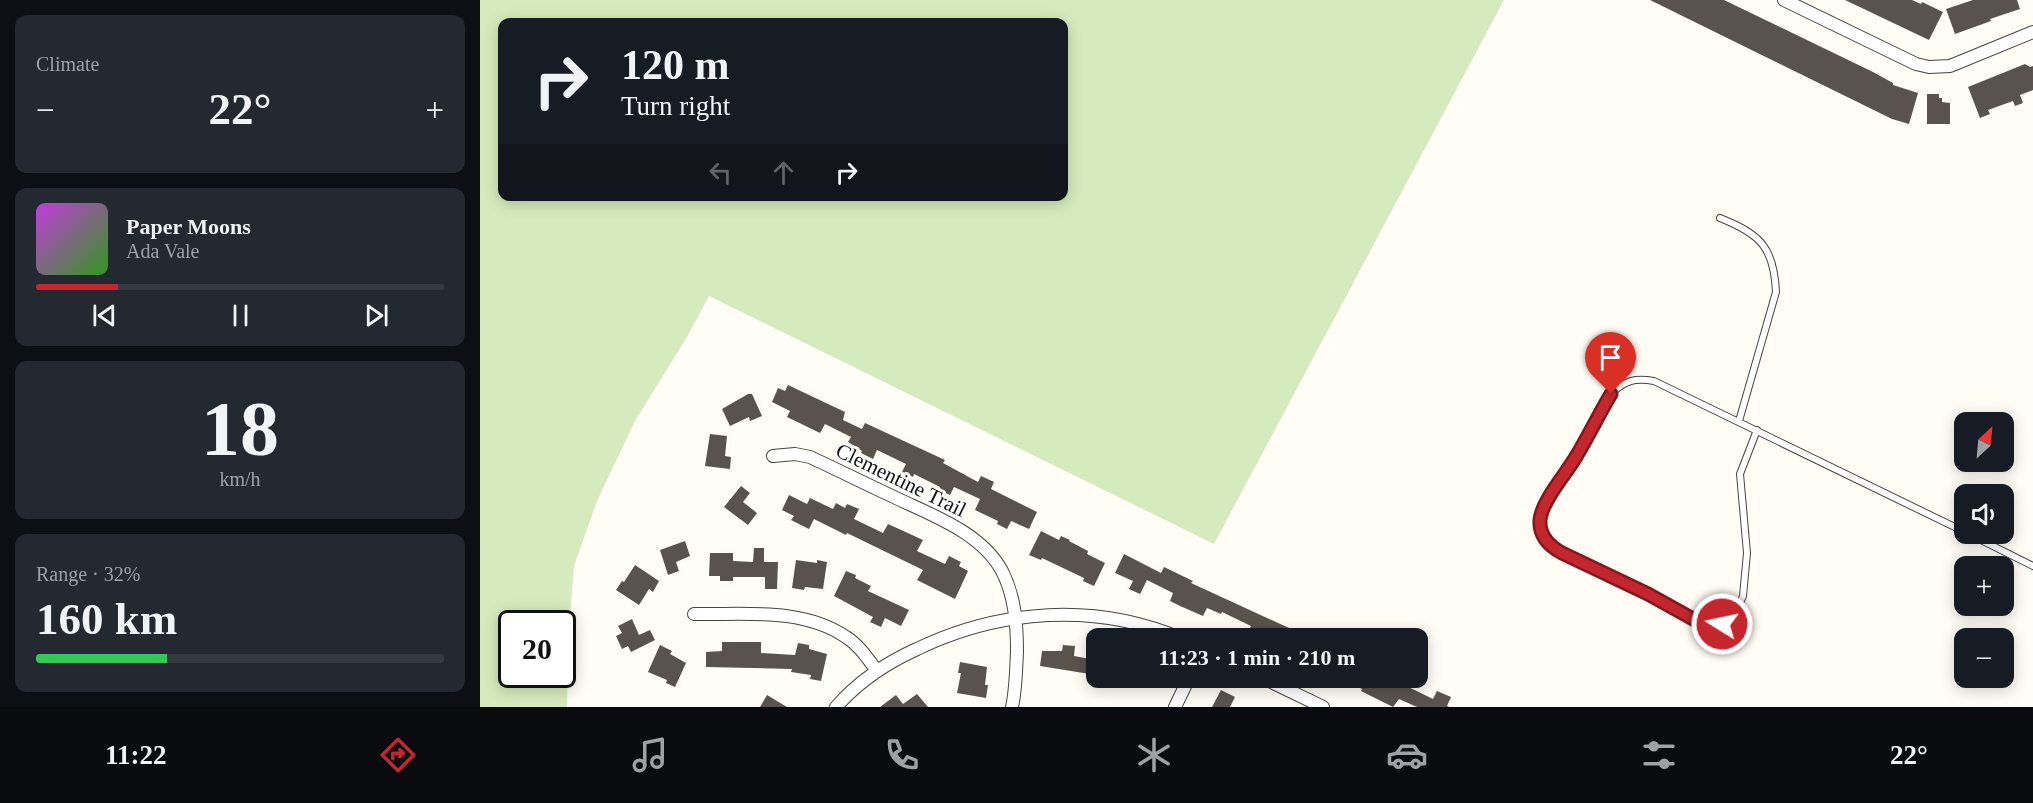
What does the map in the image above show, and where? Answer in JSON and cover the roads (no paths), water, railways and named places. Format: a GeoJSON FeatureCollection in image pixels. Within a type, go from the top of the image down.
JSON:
{"type":"FeatureCollection","features":[{"type":"Feature","properties":{"kind":"street"},"geometry":{"type":"LineString","coordinates":[[1784,0],[1916,64],[1929,67],[1950,66],[2033,32]]}},
{"type":"Feature","properties":{"kind":"street","name":"Clementine Trail"},"geometry":{"type":"LineString","coordinates":[[773,456],[788,453],[810,457],[960,530],[994,559],[1002,571],[1016,617],[1016,677],[1012,707]]}},
{"type":"Feature","properties":{"kind":"street"},"geometry":{"type":"LineString","coordinates":[[694,614],[778,615],[814,621],[848,637],[877,671]]}},
{"type":"Feature","properties":{"kind":"street"},"geometry":{"type":"LineString","coordinates":[[836,707],[856,686],[877,671],[933,641],[970,628],[1016,617],[1055,614],[1099,617],[1150,628]]}},
{"type":"Feature","properties":{"kind":"street"},"geometry":{"type":"LineString","coordinates":[[1175,707],[1184,688]]}},
{"type":"Feature","properties":{"kind":"street"},"geometry":{"type":"LineString","coordinates":[[1284,688],[1323,707]]}},
{"type":"Feature","properties":{"kind":"lane"},"geometry":{"type":"LineString","coordinates":[[1720,218],[1744,228],[1761,240],[1770,255],[1775,274],[1776,292],[1739,421]]}},
{"type":"Feature","properties":{"kind":"lane"},"geometry":{"type":"LineString","coordinates":[[1756,430],[1740,474],[1747,553],[1743,596],[1736,612],[1722,624],[1712,626],[1702,624],[1648,594],[1562,553],[1544,539],[1540,519],[1546,504],[1578,454],[1611,394],[1629,380],[1640,378],[1654,381],[1739,421],[1954,527]]}},
{"type":"Feature","properties":{"kind":"lane"},"geometry":{"type":"LineString","coordinates":[[1989,544],[2033,566]]}}]}
